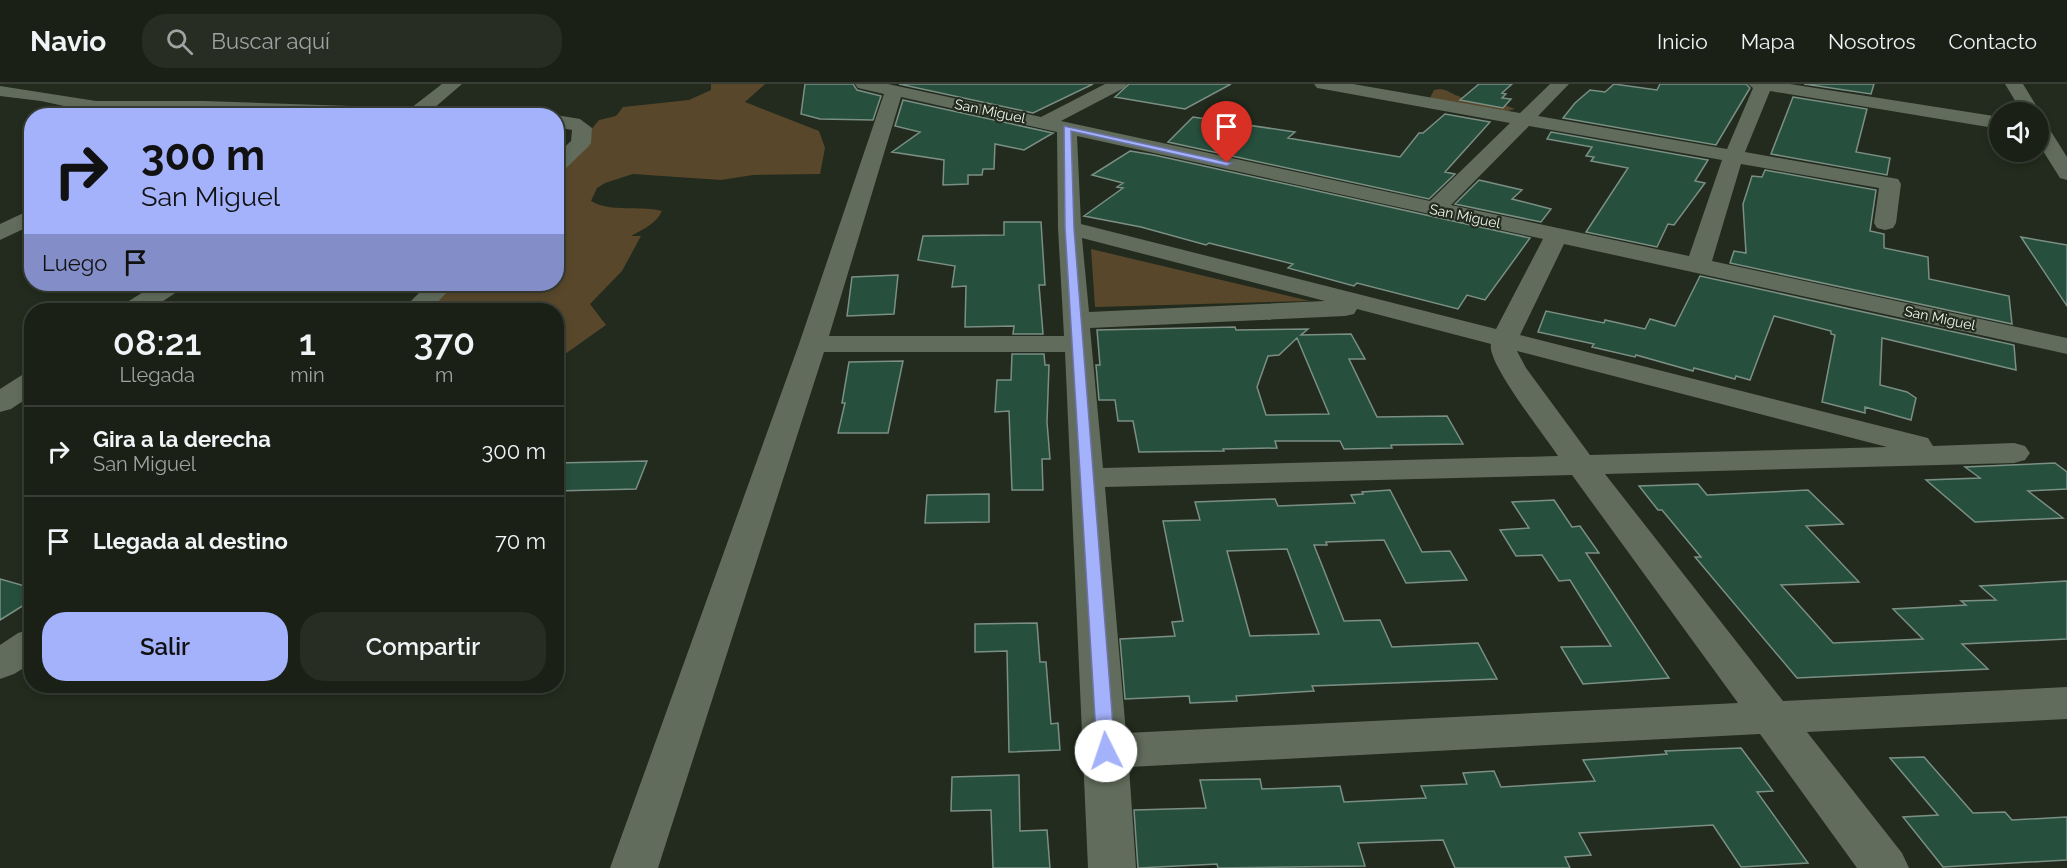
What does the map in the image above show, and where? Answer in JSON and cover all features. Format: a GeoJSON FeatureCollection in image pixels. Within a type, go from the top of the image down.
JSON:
{"type":"FeatureCollection","features":[{"type":"Feature","properties":{"kind":"street"},"geometry":{"type":"LineString","coordinates":[[421,108],[453,84]]}},
{"type":"Feature","properties":{"kind":"street"},"geometry":{"type":"LineString","coordinates":[[1112,868],[1078,332],[1070,228],[1055,125],[1118,84]]}},
{"type":"Feature","properties":{"kind":"street"},"geometry":{"type":"LineString","coordinates":[[1323,84],[1346,86],[1522,120],[1890,184],[1885,223]]}},
{"type":"Feature","properties":{"kind":"street"},"geometry":{"type":"LineString","coordinates":[[1434,209],[1560,84]]}},
{"type":"Feature","properties":{"kind":"street"},"geometry":{"type":"LineString","coordinates":[[1698,266],[1734,158],[1762,84],[1989,121]]}},
{"type":"Feature","properties":{"kind":"street"},"geometry":{"type":"LineString","coordinates":[[2014,84],[2024,102]]}},
{"type":"Feature","properties":{"kind":"street"},"geometry":{"type":"LineString","coordinates":[[634,868],[813,344],[879,87]]}},
{"type":"Feature","properties":{"kind":"street","name":"San Miguel"},"geometry":{"type":"LineString","coordinates":[[879,87],[2067,346]]}},
{"type":"Feature","properties":{"kind":"street"},"geometry":{"type":"LineString","coordinates":[[235,108],[271,89]]}},
{"type":"Feature","properties":{"kind":"street"},"geometry":{"type":"LineString","coordinates":[[0,91],[96,107],[122,108]]}},
{"type":"Feature","properties":{"kind":"street"},"geometry":{"type":"LineString","coordinates":[[564,122],[573,123],[582,128],[580,143],[564,159]]}},
{"type":"Feature","properties":{"kind":"street"},"geometry":{"type":"LineString","coordinates":[[2049,128],[2067,134]]}},
{"type":"Feature","properties":{"kind":"street"},"geometry":{"type":"LineString","coordinates":[[2049,144],[2067,174]]}},
{"type":"Feature","properties":{"kind":"street"},"geometry":{"type":"LineString","coordinates":[[0,233],[24,220]]}},
{"type":"Feature","properties":{"kind":"street"},"geometry":{"type":"LineString","coordinates":[[1070,228],[1954,454]]}},
{"type":"Feature","properties":{"kind":"street"},"geometry":{"type":"LineString","coordinates":[[1556,236],[1507,338],[1503,351],[1512,369],[1582,466],[1885,868]]}},
{"type":"Feature","properties":{"kind":"street"},"geometry":{"type":"LineString","coordinates":[[144,303],[162,291]]}},
{"type":"Feature","properties":{"kind":"street"},"geometry":{"type":"LineString","coordinates":[[422,303],[435,291]]}},
{"type":"Feature","properties":{"kind":"street"},"geometry":{"type":"LineString","coordinates":[[813,344],[1078,332],[1380,306]]}},
{"type":"Feature","properties":{"kind":"street"},"geometry":{"type":"LineString","coordinates":[[0,403],[19,383]]}},
{"type":"Feature","properties":{"kind":"street"},"geometry":{"type":"LineString","coordinates":[[1088,478],[2013,453]]}},
{"type":"Feature","properties":{"kind":"street"},"geometry":{"type":"LineString","coordinates":[[0,664],[24,648]]}},
{"type":"Feature","properties":{"kind":"street"},"geometry":{"type":"LineString","coordinates":[[1106,751],[2067,703]]}},
{"type":"Feature","properties":{"kind":"shaded area"},"geometry":{"type":"Polygon","coordinates":[[[711,84],[765,84],[745,102],[819,131],[825,148],[820,174],[753,175],[721,180],[633,174],[597,188],[591,201],[599,205],[662,211],[653,223],[631,236],[641,236],[622,271],[590,304],[606,325],[564,355],[564,303],[430,303],[443,291],[564,291],[564,162],[599,120],[616,116],[623,107],[689,100],[711,90],[711,84]]]}},
{"type":"Feature","properties":{"kind":"shaded area"},"geometry":{"type":"Polygon","coordinates":[[[1440,89],[1472,100],[1501,104],[1515,109],[1504,112],[1430,98],[1434,90],[1440,89]]]}},
{"type":"Feature","properties":{"kind":"shaded area"},"geometry":{"type":"Polygon","coordinates":[[[1091,249],[1310,301],[1095,307],[1091,249]]]}},
{"type":"Feature","properties":{"kind":"building"},"geometry":{"type":"Polygon","coordinates":[[[805,84],[853,84],[857,90],[881,96],[873,120],[820,119],[801,114],[805,84]]]}},
{"type":"Feature","properties":{"kind":"building"},"geometry":{"type":"Polygon","coordinates":[[[899,84],[1093,84],[1033,113],[899,84]]]}},
{"type":"Feature","properties":{"kind":"building"},"geometry":{"type":"Polygon","coordinates":[[[1129,84],[1231,84],[1185,109],[1115,97],[1129,84]]]}},
{"type":"Feature","properties":{"kind":"building"},"geometry":{"type":"Polygon","coordinates":[[[1479,84],[1512,84],[1502,93],[1506,94],[1502,98],[1511,99],[1503,108],[1460,100],[1479,84]]]}},
{"type":"Feature","properties":{"kind":"building"},"geometry":{"type":"Polygon","coordinates":[[[1614,84],[1657,90],[1660,84],[1746,84],[1750,88],[1716,145],[1563,118],[1590,90],[1605,92],[1614,84]]]}},
{"type":"Feature","properties":{"kind":"building"},"geometry":{"type":"Polygon","coordinates":[[[1804,84],[1874,84],[1871,94],[1804,84]]]}},
{"type":"Feature","properties":{"kind":"building"},"geometry":{"type":"Polygon","coordinates":[[[1793,97],[1867,109],[1856,152],[1890,158],[1887,175],[1771,154],[1793,97]]]}},
{"type":"Feature","properties":{"kind":"building"},"geometry":{"type":"Polygon","coordinates":[[[903,100],[1053,133],[1024,150],[995,144],[994,169],[983,169],[982,175],[968,175],[968,184],[943,185],[944,160],[892,152],[920,132],[895,126],[903,100]]]}},
{"type":"Feature","properties":{"kind":"building"},"geometry":{"type":"Polygon","coordinates":[[[1445,114],[1490,122],[1445,172],[1455,174],[1429,199],[1168,142],[1193,117],[1295,132],[1288,138],[1400,157],[1419,133],[1423,133],[1445,114]]]}},
{"type":"Feature","properties":{"kind":"building"},"geometry":{"type":"Polygon","coordinates":[[[1551,132],[1708,160],[1695,181],[1705,183],[1674,225],[1668,224],[1657,247],[1586,232],[1628,168],[1591,161],[1594,157],[1586,156],[1592,147],[1547,139],[1551,132]]]}},
{"type":"Feature","properties":{"kind":"building"},"geometry":{"type":"Polygon","coordinates":[[[1130,151],[1530,238],[1485,300],[1467,295],[1458,309],[1357,283],[1354,286],[1288,268],[1293,264],[1209,243],[1206,245],[1141,227],[1084,216],[1123,188],[1117,187],[1123,183],[1092,175],[1130,151]]]}},
{"type":"Feature","properties":{"kind":"building"},"geometry":{"type":"Polygon","coordinates":[[[1765,170],[1876,190],[1870,231],[1884,234],[1884,248],[1928,257],[1929,279],[2009,296],[2012,324],[1730,263],[1734,251],[1746,253],[1743,204],[1752,176],[1762,177],[1765,170]]]}},
{"type":"Feature","properties":{"kind":"building"},"geometry":{"type":"Polygon","coordinates":[[[1479,180],[1522,190],[1512,199],[1551,209],[1541,222],[1455,204],[1479,180]]]}},
{"type":"Feature","properties":{"kind":"building"},"geometry":{"type":"Polygon","coordinates":[[[1004,222],[1041,222],[1045,285],[1039,285],[1043,334],[1013,334],[1014,326],[965,327],[966,286],[952,287],[955,266],[918,260],[923,236],[1004,235],[1004,222]]]}},
{"type":"Feature","properties":{"kind":"building"},"geometry":{"type":"Polygon","coordinates":[[[2021,237],[2067,245],[2067,306],[2021,237]]]}},
{"type":"Feature","properties":{"kind":"building"},"geometry":{"type":"Polygon","coordinates":[[[898,275],[894,314],[847,316],[852,277],[898,275]]]}},
{"type":"Feature","properties":{"kind":"building"},"geometry":{"type":"Polygon","coordinates":[[[1700,276],[2014,345],[2016,370],[1882,338],[1880,385],[1907,392],[1916,398],[1911,420],[1865,407],[1865,413],[1822,402],[1835,335],[1831,334],[1831,331],[1774,316],[1750,380],[1736,376],[1735,379],[1694,368],[1693,371],[1636,355],[1635,357],[1592,347],[1594,344],[1538,332],[1546,311],[1645,329],[1650,319],[1675,326],[1700,276]]]}},
{"type":"Feature","properties":{"kind":"building"},"geometry":{"type":"Polygon","coordinates":[[[1235,327],[1236,330],[1308,329],[1301,335],[1351,334],[1365,359],[1349,359],[1377,417],[1447,416],[1463,444],[1391,445],[1392,448],[1344,449],[1340,441],[1275,441],[1277,448],[1139,452],[1133,421],[1118,421],[1115,400],[1099,400],[1096,365],[1100,365],[1097,330],[1235,327]],[[1297,338],[1279,355],[1268,356],[1257,387],[1266,415],[1329,414],[1297,338]]]}},
{"type":"Feature","properties":{"kind":"building"},"geometry":{"type":"Polygon","coordinates":[[[1012,354],[1044,354],[1045,365],[1049,365],[1047,422],[1050,459],[1042,459],[1043,490],[1012,490],[1009,411],[995,412],[997,380],[1011,380],[1012,354]]]}},
{"type":"Feature","properties":{"kind":"building"},"geometry":{"type":"Polygon","coordinates":[[[903,361],[888,433],[838,433],[845,403],[842,403],[849,362],[903,361]]]}},
{"type":"Feature","properties":{"kind":"building"},"geometry":{"type":"Polygon","coordinates":[[[647,461],[636,489],[564,491],[564,463],[647,461]]]}},
{"type":"Feature","properties":{"kind":"building"},"geometry":{"type":"Polygon","coordinates":[[[2055,463],[2067,472],[2067,489],[2028,491],[2063,518],[1975,522],[1926,480],[1980,478],[1965,467],[2055,463]]]}},
{"type":"Feature","properties":{"kind":"building"},"geometry":{"type":"Polygon","coordinates":[[[1698,484],[1707,495],[1808,490],[1843,524],[1806,526],[1859,582],[1781,585],[1833,643],[1923,639],[1893,609],[1966,605],[1961,601],[1996,600],[1980,586],[2067,581],[2067,639],[1962,644],[1988,669],[1797,678],[1695,557],[1701,557],[1639,486],[1698,484]]]}},
{"type":"Feature","properties":{"kind":"building"},"geometry":{"type":"Polygon","coordinates":[[[1390,490],[1422,552],[1450,551],[1467,580],[1406,583],[1384,540],[1326,542],[1327,545],[1314,545],[1344,621],[1380,620],[1392,647],[1478,643],[1497,679],[1312,686],[1314,691],[1236,696],[1237,701],[1190,703],[1189,696],[1125,699],[1120,639],[1175,636],[1172,622],[1183,621],[1163,521],[1200,520],[1195,502],[1275,499],[1278,506],[1355,503],[1351,495],[1363,494],[1362,492],[1390,490]],[[1287,549],[1227,551],[1250,636],[1319,634],[1287,549]]]}},
{"type":"Feature","properties":{"kind":"building"},"geometry":{"type":"Polygon","coordinates":[[[989,494],[989,522],[925,523],[927,495],[989,494]]]}},
{"type":"Feature","properties":{"kind":"building"},"geometry":{"type":"Polygon","coordinates":[[[1554,500],[1572,527],[1580,526],[1599,553],[1586,553],[1669,678],[1583,684],[1561,647],[1611,646],[1570,580],[1559,581],[1542,555],[1516,556],[1500,530],[1529,528],[1512,502],[1554,500]]]}},
{"type":"Feature","properties":{"kind":"building"},"geometry":{"type":"Polygon","coordinates":[[[0,579],[24,586],[24,605],[0,620],[0,579]]]}},
{"type":"Feature","properties":{"kind":"building"},"geometry":{"type":"Polygon","coordinates":[[[1037,623],[1040,662],[1046,662],[1051,724],[1058,723],[1060,750],[1009,752],[1007,651],[975,652],[975,624],[1037,623]]]}},
{"type":"Feature","properties":{"kind":"building"},"geometry":{"type":"Polygon","coordinates":[[[1741,748],[1773,791],[1757,792],[1808,863],[1741,867],[1713,825],[1579,833],[1591,855],[1565,857],[1570,868],[1455,868],[1443,840],[1358,843],[1365,866],[1218,868],[1217,864],[1138,868],[1134,810],[1206,808],[1200,780],[1260,779],[1262,789],[1340,786],[1344,802],[1426,798],[1421,786],[1467,784],[1463,773],[1494,771],[1501,787],[1595,781],[1583,760],[1667,754],[1665,751],[1741,748]]]}},
{"type":"Feature","properties":{"kind":"building"},"geometry":{"type":"Polygon","coordinates":[[[1924,757],[1973,813],[2005,812],[2012,820],[2067,817],[2067,860],[1943,867],[1903,817],[1938,815],[1890,758],[1924,757]]]}},
{"type":"Feature","properties":{"kind":"building"},"geometry":{"type":"Polygon","coordinates":[[[1019,775],[1020,831],[1047,830],[1050,868],[993,868],[991,810],[951,811],[952,777],[1019,775]]]}},
{"type":"Feature","properties":{"kind":"route"},"geometry":{"type":"LineString","coordinates":[[1106,751],[1070,228],[1067,128],[1227,163]]}}]}
